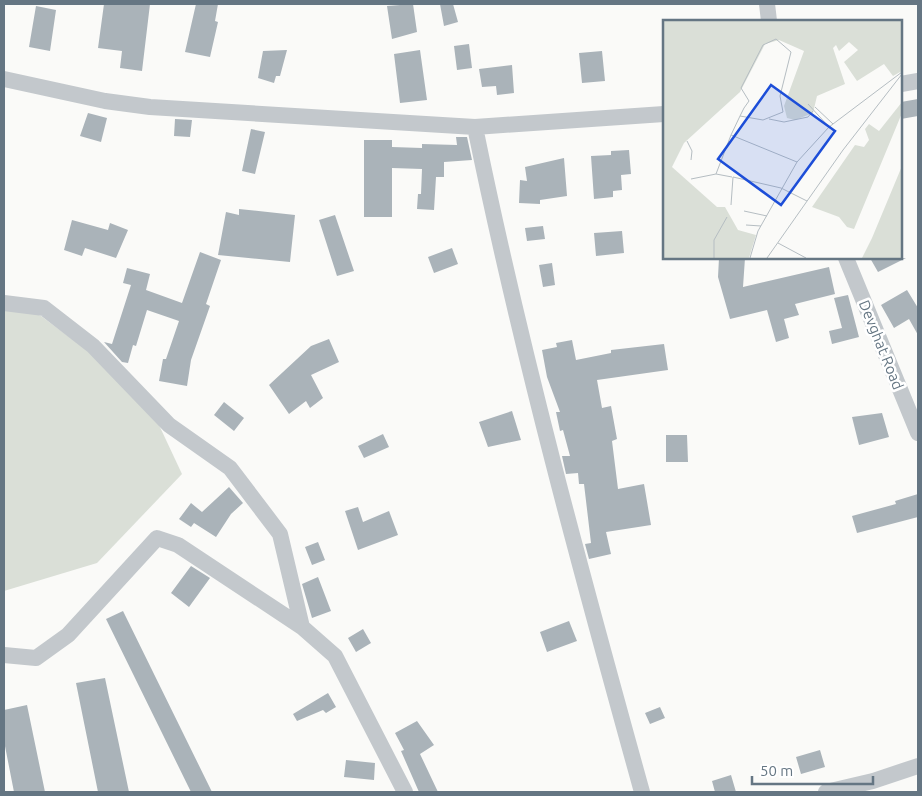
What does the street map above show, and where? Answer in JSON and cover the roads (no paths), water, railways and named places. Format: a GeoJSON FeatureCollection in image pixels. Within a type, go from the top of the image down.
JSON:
{"type":"FeatureCollection","features":[{"type":"Feature","properties":{"kind":"street"},"geometry":{"type":"LineString","coordinates":[[767,4],[769,20]]}},
{"type":"Feature","properties":{"kind":"street"},"geometry":{"type":"LineString","coordinates":[[4,79],[106,101],[150,106],[475,128],[663,114]]}},
{"type":"Feature","properties":{"kind":"street"},"geometry":{"type":"LineString","coordinates":[[902,84],[918,81]]}},
{"type":"Feature","properties":{"kind":"street"},"geometry":{"type":"LineString","coordinates":[[475,128],[494,221],[558,487],[642,792]]}},
{"type":"Feature","properties":{"kind":"street","name":"Devghat Road"},"geometry":{"type":"LineString","coordinates":[[846,259],[918,432]]}},
{"type":"Feature","properties":{"kind":"street"},"geometry":{"type":"LineString","coordinates":[[4,304],[44,308],[93,346],[169,425],[230,468],[280,534],[302,627]]}},
{"type":"Feature","properties":{"kind":"street"},"geometry":{"type":"LineString","coordinates":[[4,655],[36,658],[68,635],[157,538],[178,545],[302,627],[335,656],[405,792]]}},
{"type":"Feature","properties":{"kind":"street"},"geometry":{"type":"LineString","coordinates":[[826,792],[873,781],[918,766]]}}]}
